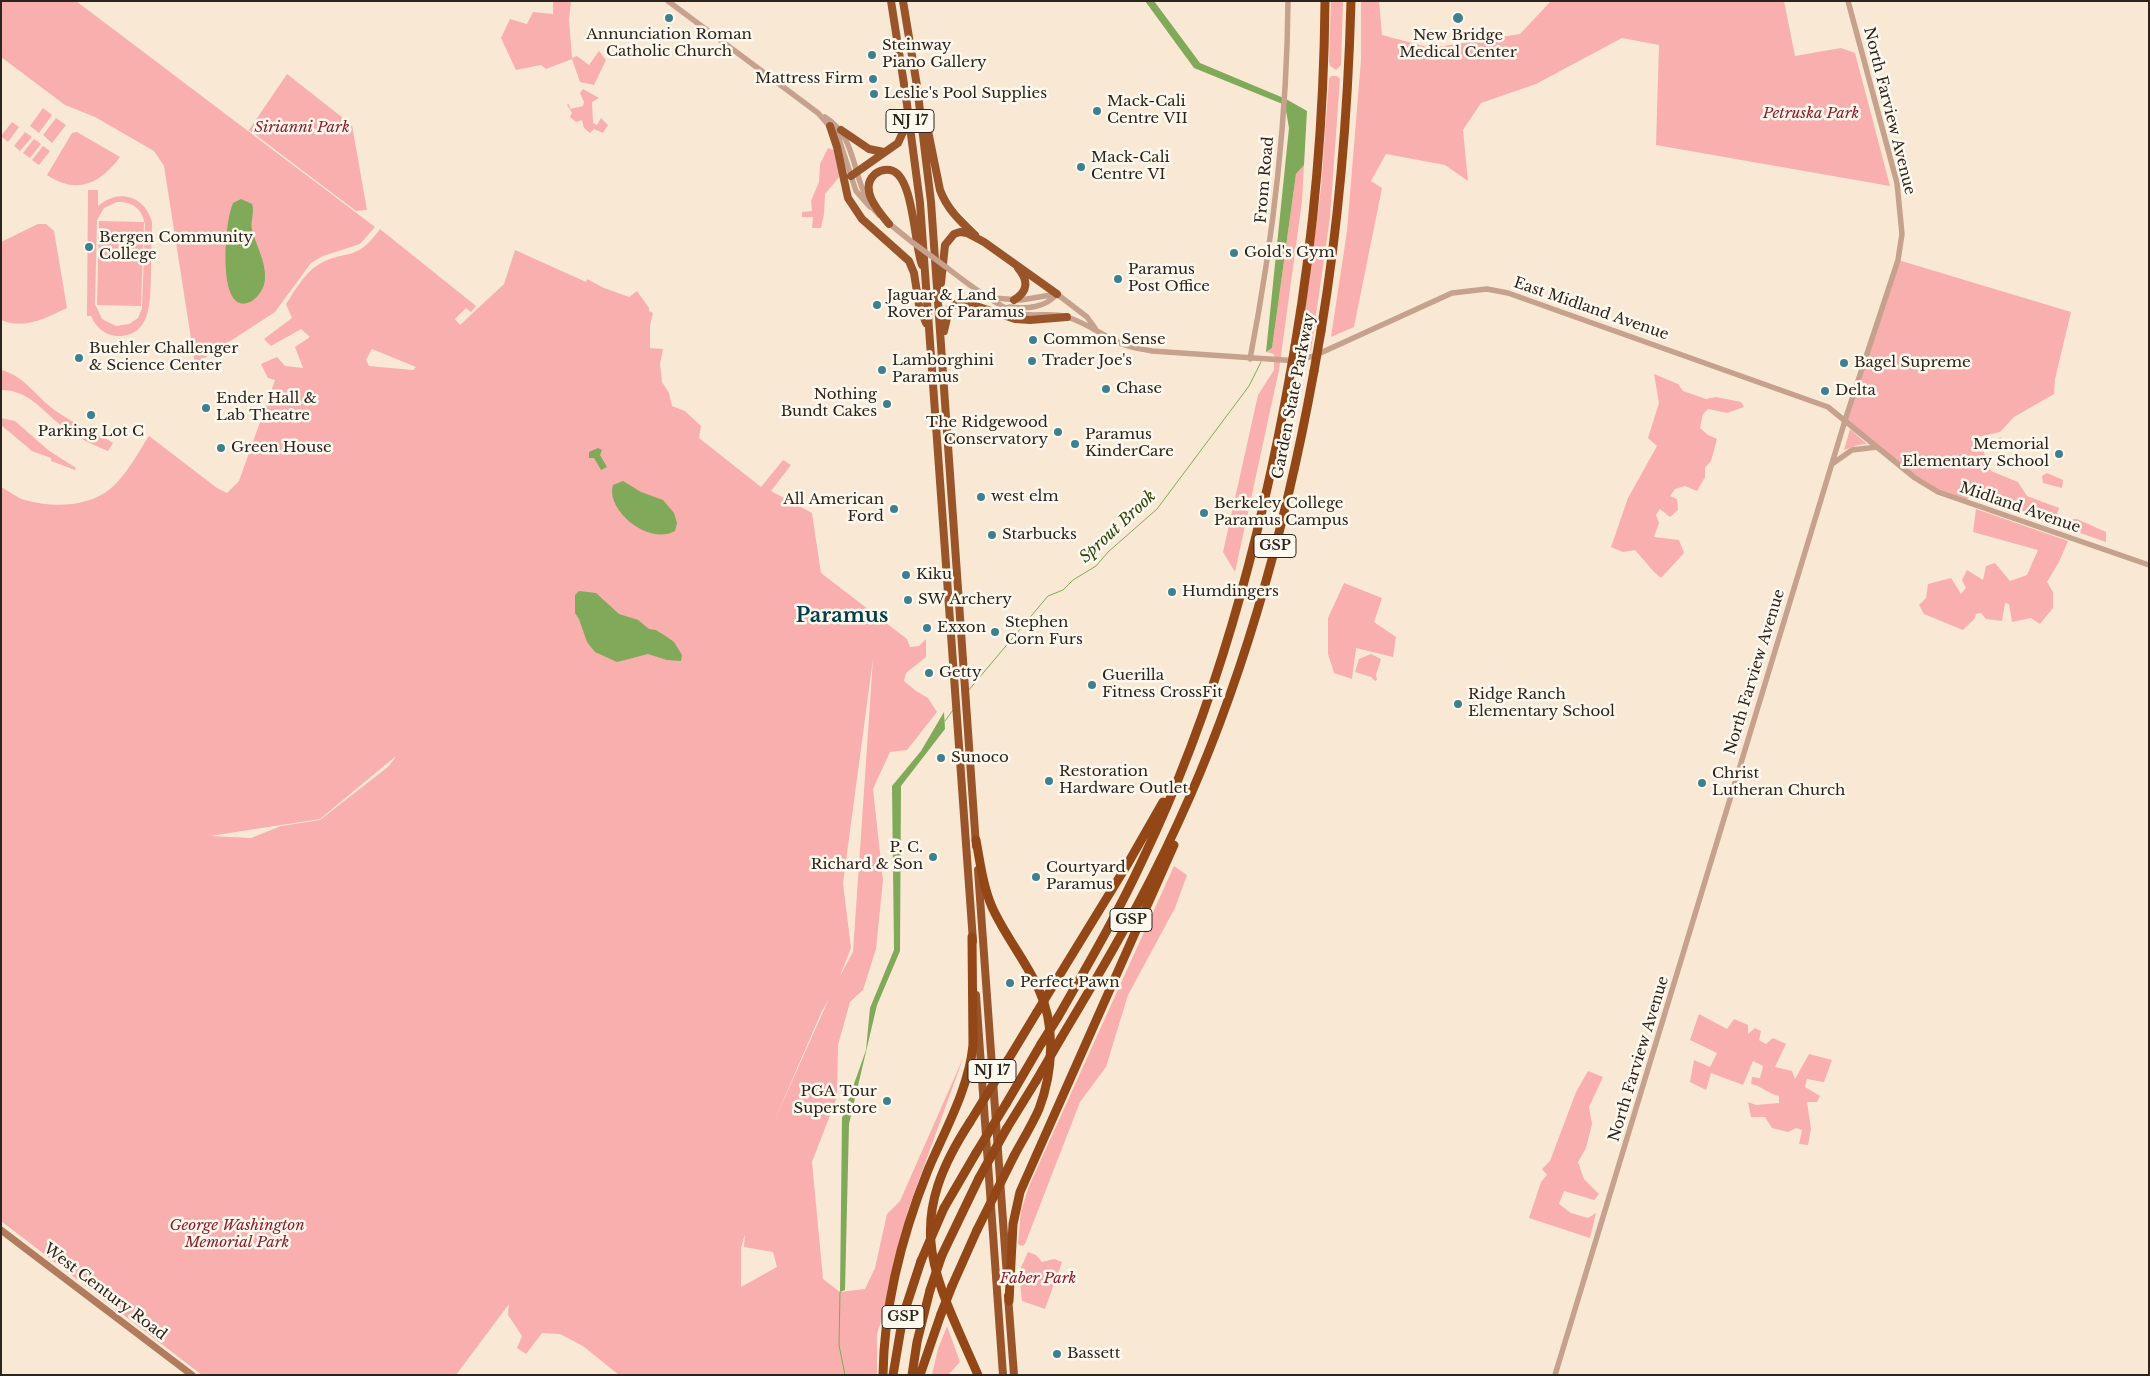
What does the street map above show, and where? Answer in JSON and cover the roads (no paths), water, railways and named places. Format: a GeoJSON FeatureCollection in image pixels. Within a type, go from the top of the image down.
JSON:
{"type":"FeatureCollection","features":[{"type":"Feature","properties":{"kind":"highway","name":"NJ 17"},"geometry":{"type":"LineString","coordinates":[[891,1],[920,203],[1003,1375]]}},
{"type":"Feature","properties":{"kind":"highway","name":"NJ 17"},"geometry":{"type":"LineString","coordinates":[[903,1],[917,86],[931,202],[1014,1375]]}},
{"type":"Feature","properties":{"kind":"highway","name":"Garden State Parkway"},"geometry":{"type":"LineString","coordinates":[[893,1375],[903,1316],[920,1261],[944,1208],[1058,1017],[1131,885],[1187,757],[1218,670],[1243,589],[1268,490],[1295,346],[1307,268],[1317,166],[1325,1]]}},
{"type":"Feature","properties":{"kind":"highway","name":"Garden State Parkway"},"geometry":{"type":"LineString","coordinates":[[912,1375],[917,1342],[930,1290],[942,1255],[979,1178],[1130,921],[1190,796],[1231,691],[1284,513],[1321,331],[1340,186],[1348,74],[1350,1]]}},
{"type":"Feature","properties":{"kind":"highway"},"geometry":{"type":"LineString","coordinates":[[917,86],[943,198],[954,215],[984,242],[1057,294]]}},
{"type":"Feature","properties":{"kind":"highway"},"geometry":{"type":"LineString","coordinates":[[854,174],[900,140],[908,109]]}},
{"type":"Feature","properties":{"kind":"highway"},"geometry":{"type":"LineString","coordinates":[[830,126],[848,198],[862,219],[909,261],[914,272],[919,305],[930,333]]}},
{"type":"Feature","properties":{"kind":"highway"},"geometry":{"type":"LineString","coordinates":[[841,130],[869,148],[884,152]]}},
{"type":"Feature","properties":{"kind":"highway"},"geometry":{"type":"LineString","coordinates":[[889,224],[876,206],[869,189],[873,177],[885,170],[896,172],[904,181],[917,253],[924,272]]}},
{"type":"Feature","properties":{"kind":"highway"},"geometry":{"type":"LineString","coordinates":[[940,314],[943,252],[948,238],[960,232],[967,233],[984,242]]}},
{"type":"Feature","properties":{"kind":"highway"},"geometry":{"type":"LineString","coordinates":[[1014,300],[1022,294],[1026,285],[1025,277],[1017,266]]}},
{"type":"Feature","properties":{"kind":"highway"},"geometry":{"type":"LineString","coordinates":[[941,348],[947,314],[952,306],[960,302],[969,303],[1015,319],[1030,320],[1067,317]]}},
{"type":"Feature","properties":{"kind":"highway"},"geometry":{"type":"LineString","coordinates":[[978,1375],[939,1283],[930,1231],[932,1204],[939,1178],[953,1147],[1144,836],[1187,757]]}},
{"type":"Feature","properties":{"kind":"highway"},"geometry":{"type":"LineString","coordinates":[[1009,1301],[1013,1224],[1020,1192],[1148,907],[1175,844],[1190,796]]}},
{"type":"Feature","properties":{"kind":"highway"},"geometry":{"type":"LineString","coordinates":[[920,1375],[952,1286],[977,1230],[1036,1116],[1045,1088],[1050,1052],[1049,1021],[1039,990],[992,906],[984,882],[976,840]]}},
{"type":"Feature","properties":{"kind":"highway"},"geometry":{"type":"LineString","coordinates":[[883,1375],[892,1292],[906,1235],[922,1184],[963,1087],[971,1058],[973,1045],[972,932]]}},
{"type":"Feature","properties":{"kind":"main road","name":"West Century Road"},"geometry":{"type":"LineString","coordinates":[[1,1230],[192,1375]]}},
{"type":"Feature","properties":{"kind":"street"},"geometry":{"type":"LineString","coordinates":[[668,1],[833,122],[841,130],[852,154],[854,174]]}},
{"type":"Feature","properties":{"kind":"street","name":"From Road"},"geometry":{"type":"LineString","coordinates":[[1250,359],[1275,212],[1284,109],[1288,1]]}},
{"type":"Feature","properties":{"kind":"street","name":"North Farview Avenue"},"geometry":{"type":"LineString","coordinates":[[1555,1375],[1845,420],[1896,272],[1902,234],[1897,183],[1848,1]]}},
{"type":"Feature","properties":{"kind":"street"},"geometry":{"type":"LineString","coordinates":[[818,112],[840,140],[870,207],[889,224]]}},
{"type":"Feature","properties":{"kind":"street","name":"East Midland Avenue"},"geometry":{"type":"LineString","coordinates":[[889,224],[946,267],[990,298],[1005,306],[1023,314],[1053,313],[1067,317],[1095,328],[1113,340],[1135,348],[1250,359],[1304,360],[1442,296],[1463,290],[1487,289],[1513,294],[1819,404],[1837,413],[1845,420]]}},
{"type":"Feature","properties":{"kind":"street"},"geometry":{"type":"LineString","coordinates":[[990,298],[1014,300],[1057,294]]}},
{"type":"Feature","properties":{"kind":"street","name":"East Midland Avenue"},"geometry":{"type":"LineString","coordinates":[[1005,306],[1018,308],[1040,306],[1049,302],[1057,294],[1087,317],[1095,328]]}},
{"type":"Feature","properties":{"kind":"street","name":"Midland Avenue"},"geometry":{"type":"LineString","coordinates":[[1845,420],[1915,478],[1948,496],[2149,565]]}},
{"type":"Feature","properties":{"kind":"street"},"geometry":{"type":"LineString","coordinates":[[1832,464],[1852,450],[1878,447]]}},
{"type":"Feature","properties":{"kind":"waterway","name":"Sprout Brook"},"geometry":{"type":"LineString","coordinates":[[968,691],[1048,596],[1063,590],[1073,580],[1096,566],[1108,552],[1157,509],[1249,386],[1261,362]]}},
{"type":"Feature","properties":{"kind":"waterway","name":"Sprout Brook"},"geometry":{"type":"LineString","coordinates":[[945,721],[953,710]]}},
{"type":"Feature","properties":{"kind":"waterway","name":"Sprout Brook"},"geometry":{"type":"LineString","coordinates":[[840,1292],[839,1345],[845,1375]]}},
{"type":"Feature","properties":{"kind":"place","name":"Annunciation Roman Catholic Church"},"geometry":{"type":"Point","coordinates":[669,18]}},
{"type":"Feature","properties":{"kind":"place","name":"New Bridge Medical Center"},"geometry":{"type":"Point","coordinates":[1458,18]}},
{"type":"Feature","properties":{"kind":"place","name":"Steinway Piano Gallery"},"geometry":{"type":"Point","coordinates":[872,55]}},
{"type":"Feature","properties":{"kind":"place","name":"Mattress Firm"},"geometry":{"type":"Point","coordinates":[873,79]}},
{"type":"Feature","properties":{"kind":"place","name":"Leslie's Pool Supplies"},"geometry":{"type":"Point","coordinates":[874,94]}},
{"type":"Feature","properties":{"kind":"place","name":"Mack-Cali Centre VII"},"geometry":{"type":"Point","coordinates":[1097,111]}},
{"type":"Feature","properties":{"kind":"place","name":"Mack-Cali Centre VI"},"geometry":{"type":"Point","coordinates":[1081,167]}},
{"type":"Feature","properties":{"kind":"place","name":"Bergen Community College"},"geometry":{"type":"Point","coordinates":[89,247]}},
{"type":"Feature","properties":{"kind":"place","name":"Gold's Gym"},"geometry":{"type":"Point","coordinates":[1234,253]}},
{"type":"Feature","properties":{"kind":"place","name":"Paramus Post Office"},"geometry":{"type":"Point","coordinates":[1118,279]}},
{"type":"Feature","properties":{"kind":"place","name":"Jaguar & Land Rover of Paramus"},"geometry":{"type":"Point","coordinates":[877,305]}},
{"type":"Feature","properties":{"kind":"place","name":"Common Sense"},"geometry":{"type":"Point","coordinates":[1033,340]}},
{"type":"Feature","properties":{"kind":"place","name":"Buehler Challenger & Science Center"},"geometry":{"type":"Point","coordinates":[79,358]}},
{"type":"Feature","properties":{"kind":"place","name":"Trader Joe's"},"geometry":{"type":"Point","coordinates":[1032,361]}},
{"type":"Feature","properties":{"kind":"place","name":"Bagel Supreme"},"geometry":{"type":"Point","coordinates":[1844,363]}},
{"type":"Feature","properties":{"kind":"place","name":"Lamborghini Paramus"},"geometry":{"type":"Point","coordinates":[882,370]}},
{"type":"Feature","properties":{"kind":"place","name":"Chase"},"geometry":{"type":"Point","coordinates":[1106,389]}},
{"type":"Feature","properties":{"kind":"place","name":"Delta"},"geometry":{"type":"Point","coordinates":[1825,391]}},
{"type":"Feature","properties":{"kind":"place","name":"Nothing Bundt Cakes"},"geometry":{"type":"Point","coordinates":[887,404]}},
{"type":"Feature","properties":{"kind":"place","name":"Ender Hall & Lab Theatre"},"geometry":{"type":"Point","coordinates":[206,408]}},
{"type":"Feature","properties":{"kind":"place","name":"Parking Lot C"},"geometry":{"type":"Point","coordinates":[91,415]}},
{"type":"Feature","properties":{"kind":"place","name":"The Ridgewood Conservatory"},"geometry":{"type":"Point","coordinates":[1058,432]}},
{"type":"Feature","properties":{"kind":"place","name":"Paramus KinderCare"},"geometry":{"type":"Point","coordinates":[1075,444]}},
{"type":"Feature","properties":{"kind":"place","name":"Green House"},"geometry":{"type":"Point","coordinates":[221,448]}},
{"type":"Feature","properties":{"kind":"place","name":"Memorial Elementary School"},"geometry":{"type":"Point","coordinates":[2059,454]}},
{"type":"Feature","properties":{"kind":"place","name":"west elm"},"geometry":{"type":"Point","coordinates":[981,497]}},
{"type":"Feature","properties":{"kind":"place","name":"All American Ford"},"geometry":{"type":"Point","coordinates":[894,509]}},
{"type":"Feature","properties":{"kind":"place","name":"Berkeley College Paramus Campus"},"geometry":{"type":"Point","coordinates":[1204,513]}},
{"type":"Feature","properties":{"kind":"place","name":"Starbucks"},"geometry":{"type":"Point","coordinates":[992,535]}},
{"type":"Feature","properties":{"kind":"place","name":"Kiku"},"geometry":{"type":"Point","coordinates":[906,575]}},
{"type":"Feature","properties":{"kind":"place","name":"Humdingers"},"geometry":{"type":"Point","coordinates":[1172,592]}},
{"type":"Feature","properties":{"kind":"place","name":"SW Archery"},"geometry":{"type":"Point","coordinates":[908,600]}},
{"type":"Feature","properties":{"kind":"place","name":"Exxon"},"geometry":{"type":"Point","coordinates":[927,628]}},
{"type":"Feature","properties":{"kind":"place","name":"Stephen Corn Furs"},"geometry":{"type":"Point","coordinates":[995,632]}},
{"type":"Feature","properties":{"kind":"place","name":"Getty"},"geometry":{"type":"Point","coordinates":[929,673]}},
{"type":"Feature","properties":{"kind":"place","name":"Guerilla Fitness CrossFit"},"geometry":{"type":"Point","coordinates":[1092,685]}},
{"type":"Feature","properties":{"kind":"place","name":"Ridge Ranch Elementary School"},"geometry":{"type":"Point","coordinates":[1458,704]}},
{"type":"Feature","properties":{"kind":"place","name":"Sunoco"},"geometry":{"type":"Point","coordinates":[941,758]}},
{"type":"Feature","properties":{"kind":"place","name":"Restoration Hardware Outlet"},"geometry":{"type":"Point","coordinates":[1049,781]}},
{"type":"Feature","properties":{"kind":"place","name":"Christ Lutheran Church"},"geometry":{"type":"Point","coordinates":[1702,783]}},
{"type":"Feature","properties":{"kind":"place","name":"P. C. Richard & Son"},"geometry":{"type":"Point","coordinates":[933,857]}},
{"type":"Feature","properties":{"kind":"place","name":"Courtyard Paramus"},"geometry":{"type":"Point","coordinates":[1036,877]}},
{"type":"Feature","properties":{"kind":"place","name":"Perfect Pawn"},"geometry":{"type":"Point","coordinates":[1010,983]}},
{"type":"Feature","properties":{"kind":"place","name":"PGA Tour Superstore"},"geometry":{"type":"Point","coordinates":[887,1101]}},
{"type":"Feature","properties":{"kind":"place","name":"Bassett"},"geometry":{"type":"Point","coordinates":[1057,1354]}},
{"type":"Feature","properties":{"kind":"district","name":"Paramus"},"geometry":{"type":"Point","coordinates":[842,616]}},
{"type":"Feature","properties":{"kind":"park label","name":"Petruska Park"},"geometry":{"type":"Point","coordinates":[1811,114]}},
{"type":"Feature","properties":{"kind":"park label","name":"Sirianni Park"},"geometry":{"type":"Point","coordinates":[302,128]}},
{"type":"Feature","properties":{"kind":"park label","name":"George Washington Memorial Park"},"geometry":{"type":"Point","coordinates":[237,1234]}},
{"type":"Feature","properties":{"kind":"park label","name":"Faber Park"},"geometry":{"type":"Point","coordinates":[1038,1279]}}]}
